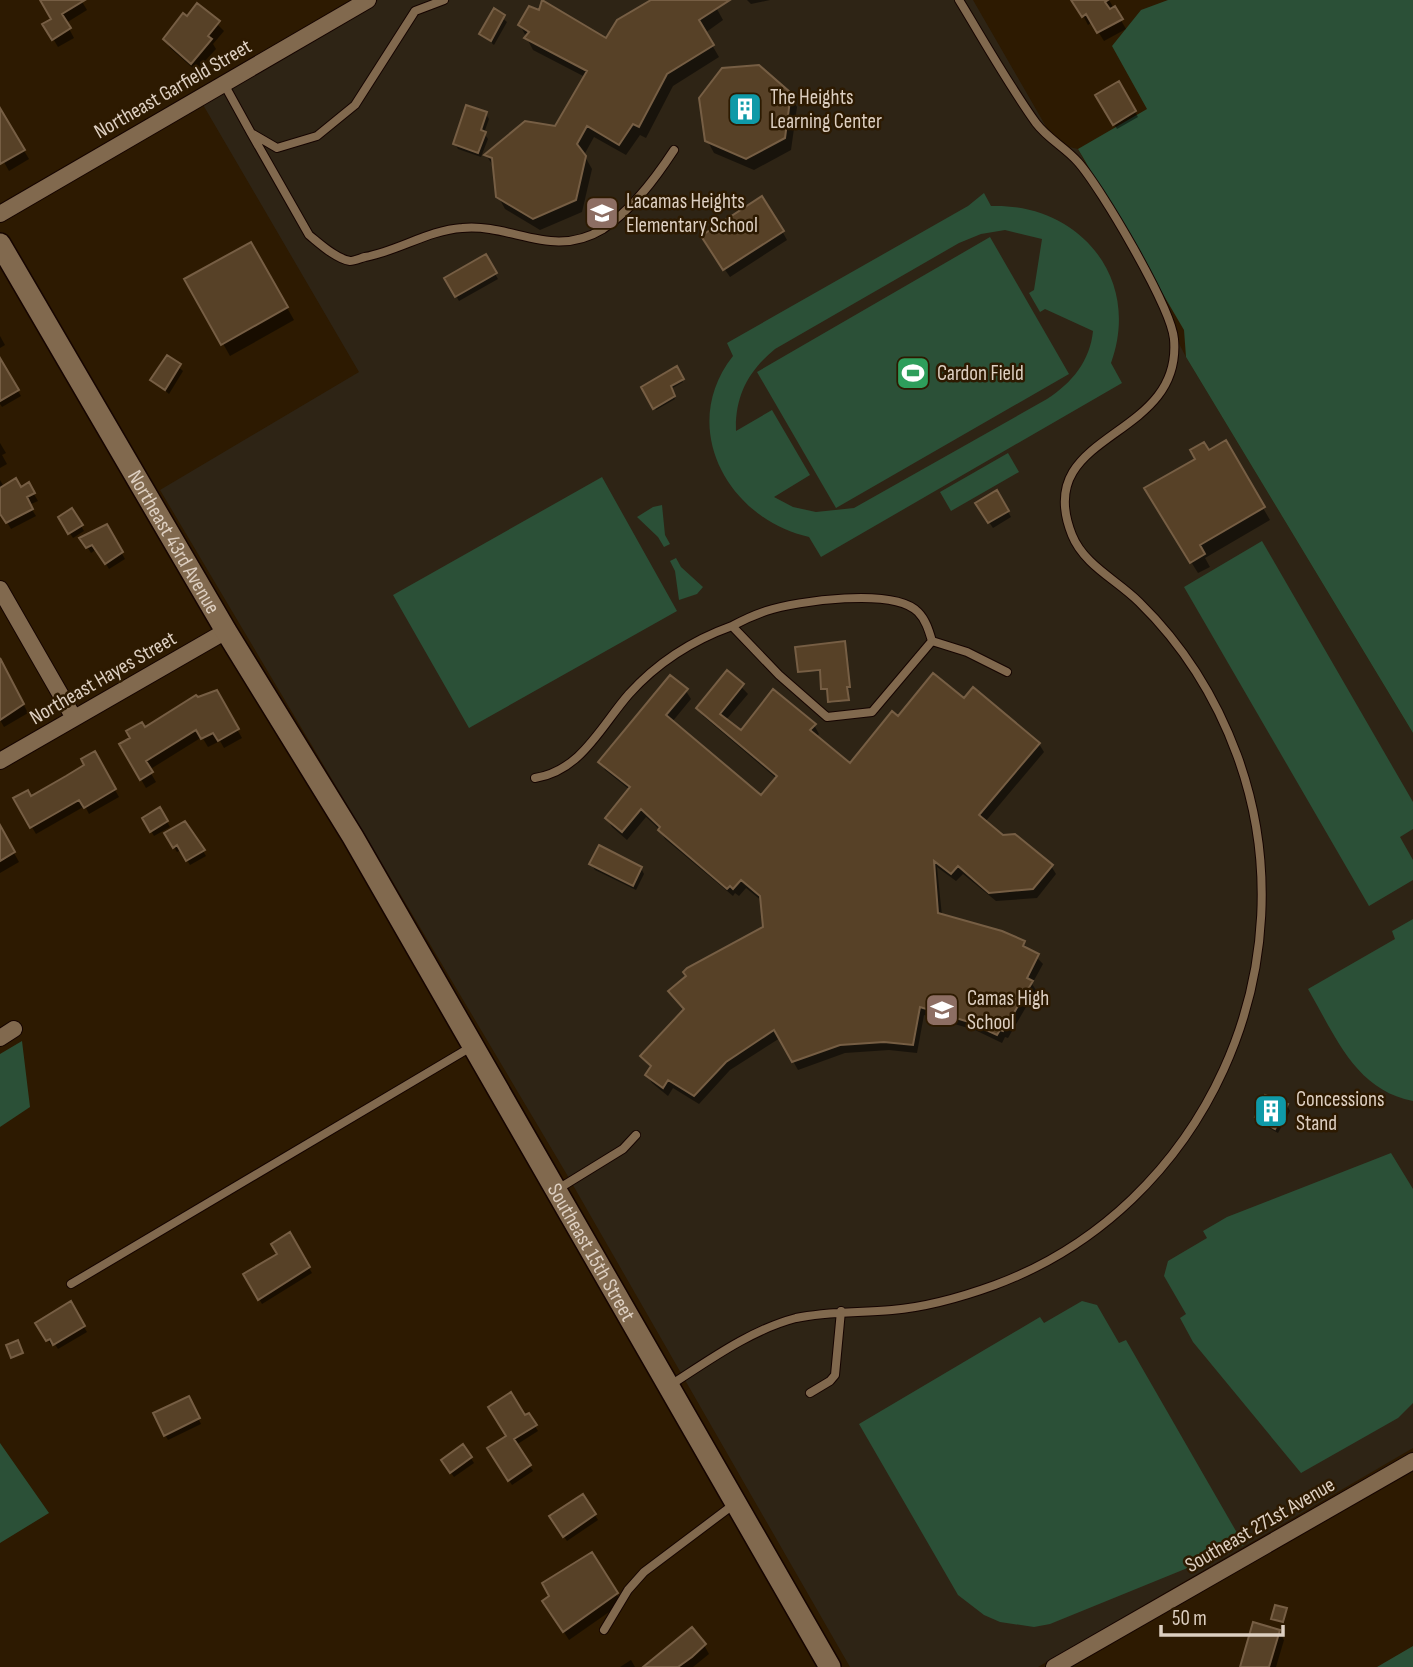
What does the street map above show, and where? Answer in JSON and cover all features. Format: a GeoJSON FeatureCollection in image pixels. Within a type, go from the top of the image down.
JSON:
{"type":"FeatureCollection","features":[{"type":"Feature","properties":{"kind":"street","name":"Northeast Garfield Street"},"geometry":{"type":"LineString","coordinates":[[0,214],[368,0]]}},
{"type":"Feature","properties":{"kind":"street","name":"Northeast 43rd Avenue"},"geometry":{"type":"LineString","coordinates":[[0,244],[226,631],[353,837]]}},
{"type":"Feature","properties":{"kind":"street"},"geometry":{"type":"LineString","coordinates":[[0,589],[74,718]]}},
{"type":"Feature","properties":{"kind":"street","name":"Northeast Hayes Street"},"geometry":{"type":"LineString","coordinates":[[0,761],[226,631]]}},
{"type":"Feature","properties":{"kind":"street","name":"Southeast 15th Street"},"geometry":{"type":"LineString","coordinates":[[353,837],[736,1503],[825,1664]]}},
{"type":"Feature","properties":{"kind":"street","name":"Southeast 271st Avenue"},"geometry":{"type":"LineString","coordinates":[[1054,1667],[1413,1461]]}},
{"type":"Feature","properties":{"kind":"lane"},"geometry":{"type":"LineString","coordinates":[[251,133],[277,148],[317,136],[355,105],[415,11],[444,0]]}},
{"type":"Feature","properties":{"kind":"lane"},"geometry":{"type":"LineString","coordinates":[[668,1385],[776,1324],[841,1311],[918,1306],[995,1285],[1062,1252],[1115,1215],[1158,1173],[1208,1105],[1242,1028],[1258,961],[1262,927],[1262,864],[1252,802],[1236,751],[1216,705],[1192,666],[1153,616],[1081,551],[1067,519],[1066,494],[1079,463],[1095,445],[1141,416],[1164,388],[1174,351],[1172,324],[1161,299],[1087,174],[1070,154],[1044,133],[959,0]]}},
{"type":"Feature","properties":{"kind":"lane"},"geometry":{"type":"LineString","coordinates":[[224,84],[309,235],[349,261],[390,252],[463,228],[544,243],[575,240],[602,229],[628,207],[658,175],[674,150]]}},
{"type":"Feature","properties":{"kind":"lane"},"geometry":{"type":"LineString","coordinates":[[535,778],[548,776],[579,757],[630,693],[668,660],[708,634],[767,610],[852,599],[906,604],[918,611],[932,641],[1007,672]]}},
{"type":"Feature","properties":{"kind":"lane"},"geometry":{"type":"LineString","coordinates":[[732,625],[779,675],[827,717],[872,712],[932,641]]}},
{"type":"Feature","properties":{"kind":"lane"},"geometry":{"type":"LineString","coordinates":[[71,1284],[473,1045]]}},
{"type":"Feature","properties":{"kind":"lane"},"geometry":{"type":"LineString","coordinates":[[557,1191],[623,1149],[636,1135]]}},
{"type":"Feature","properties":{"kind":"lane"},"geometry":{"type":"LineString","coordinates":[[810,1393],[835,1375],[841,1311]]}},
{"type":"Feature","properties":{"kind":"lane"},"geometry":{"type":"LineString","coordinates":[[604,1630],[628,1590],[644,1572],[736,1503]]}},
{"type":"Feature","properties":{"kind":"shaded area","name":"Camas High School"},"geometry":{"type":"Polygon","coordinates":[[[378,0],[973,0],[1056,144],[1078,149],[1186,357],[1413,733],[1413,1448],[1038,1667],[850,1667],[566,1173],[160,490],[359,372],[202,103],[378,0]]]}},
{"type":"Feature","properties":{"kind":"green space"},"geometry":{"type":"Polygon","coordinates":[[[1168,0],[1413,0],[1413,733],[1186,357],[1184,330],[1078,149],[1147,109],[1112,46],[1141,10],[1168,0]]]}},
{"type":"Feature","properties":{"kind":"green space"},"geometry":{"type":"Polygon","coordinates":[[[984,193],[991,206],[1022,208],[1051,217],[1075,232],[1095,251],[1110,275],[1118,302],[1118,331],[1111,363],[1122,383],[821,557],[809,537],[780,527],[755,511],[735,491],[720,466],[711,440],[710,412],[717,383],[733,356],[727,343],[968,206],[984,193]],[[1005,230],[981,234],[959,243],[775,349],[766,357],[745,385],[738,407],[736,431],[772,410],[810,475],[774,497],[793,507],[816,512],[854,508],[1047,399],[1064,386],[1084,361],[1093,331],[1045,309],[1040,312],[1029,293],[1034,290],[1042,239],[1005,230]]]}},
{"type":"Feature","properties":{"kind":"green space","name":"Cardon Field"},"geometry":{"type":"Polygon","coordinates":[[[990,237],[1069,374],[836,508],[757,372],[990,237]]]}},
{"type":"Feature","properties":{"kind":"green space"},"geometry":{"type":"Polygon","coordinates":[[[1008,453],[1019,472],[951,511],[940,492],[1008,453]]]}},
{"type":"Feature","properties":{"kind":"green space"},"geometry":{"type":"Polygon","coordinates":[[[602,477],[677,611],[469,728],[393,595],[602,477]]]}},
{"type":"Feature","properties":{"kind":"green space"},"geometry":{"type":"Polygon","coordinates":[[[662,505],[665,535],[670,544],[664,547],[658,537],[637,517],[662,505]]]}},
{"type":"Feature","properties":{"kind":"green space"},"geometry":{"type":"Polygon","coordinates":[[[1262,541],[1413,802],[1413,829],[1400,837],[1413,860],[1413,880],[1369,906],[1184,587],[1262,541]]]}},
{"type":"Feature","properties":{"kind":"green space"},"geometry":{"type":"Polygon","coordinates":[[[676,558],[681,567],[703,587],[697,594],[679,600],[675,571],[670,561],[676,558]]]}},
{"type":"Feature","properties":{"kind":"green space"},"geometry":{"type":"Polygon","coordinates":[[[1413,919],[1413,1101],[1393,1095],[1361,1073],[1338,1042],[1308,989],[1395,939],[1392,931],[1413,919]]]}},
{"type":"Feature","properties":{"kind":"green space"},"geometry":{"type":"Polygon","coordinates":[[[22,1041],[30,1107],[0,1127],[0,1054],[22,1041]]]}},
{"type":"Feature","properties":{"kind":"green space"},"geometry":{"type":"Polygon","coordinates":[[[1391,1153],[1413,1189],[1413,1403],[1398,1418],[1301,1473],[1193,1342],[1180,1318],[1186,1314],[1164,1276],[1168,1261],[1207,1238],[1203,1231],[1227,1217],[1391,1153]]]}},
{"type":"Feature","properties":{"kind":"green space"},"geometry":{"type":"Polygon","coordinates":[[[1082,1301],[1097,1305],[1119,1343],[1126,1340],[1244,1545],[1050,1624],[1034,1627],[1000,1622],[984,1615],[958,1595],[859,1424],[1040,1317],[1044,1323],[1082,1301]]]}},
{"type":"Feature","properties":{"kind":"green space"},"geometry":{"type":"Polygon","coordinates":[[[0,1443],[49,1513],[0,1543],[0,1443]]]}},
{"type":"Feature","properties":{"kind":"green space"},"geometry":{"type":"Polygon","coordinates":[[[1413,1646],[1413,1667],[1377,1667],[1413,1646]]]}},
{"type":"Feature","properties":{"kind":"building"},"geometry":{"type":"Polygon","coordinates":[[[40,0],[85,0],[62,14],[71,28],[52,40],[42,24],[51,19],[40,0]]]}},
{"type":"Feature","properties":{"kind":"building","name":"The Heights Learning Center"},"geometry":{"type":"Polygon","coordinates":[[[542,0],[606,38],[617,20],[651,0],[730,0],[699,20],[714,45],[667,74],[639,127],[633,124],[619,145],[587,126],[577,144],[586,156],[576,200],[533,219],[496,197],[492,158],[484,155],[525,121],[555,126],[587,71],[524,38],[529,32],[518,25],[529,6],[539,10],[542,0]]]}},
{"type":"Feature","properties":{"kind":"building"},"geometry":{"type":"Polygon","coordinates":[[[1071,0],[1108,0],[1105,2],[1110,9],[1115,6],[1123,19],[1097,33],[1086,14],[1082,17],[1071,0]]]}},
{"type":"Feature","properties":{"kind":"building"},"geometry":{"type":"Polygon","coordinates":[[[197,3],[220,21],[208,36],[212,39],[191,64],[163,39],[183,13],[187,16],[197,3]]]}},
{"type":"Feature","properties":{"kind":"building"},"geometry":{"type":"Polygon","coordinates":[[[494,8],[505,15],[491,41],[479,34],[494,8]]]}},
{"type":"Feature","properties":{"kind":"building"},"geometry":{"type":"Polygon","coordinates":[[[759,65],[791,93],[785,138],[746,159],[705,141],[699,98],[722,68],[759,65]]]}},
{"type":"Feature","properties":{"kind":"building"},"geometry":{"type":"Polygon","coordinates":[[[1119,81],[1136,111],[1113,125],[1095,95],[1119,81]]]}},
{"type":"Feature","properties":{"kind":"building"},"geometry":{"type":"Polygon","coordinates":[[[466,105],[487,112],[481,130],[486,132],[478,153],[453,144],[466,105]]]}},
{"type":"Feature","properties":{"kind":"building"},"geometry":{"type":"Polygon","coordinates":[[[0,108],[25,150],[0,164],[0,108]]]}},
{"type":"Feature","properties":{"kind":"building"},"geometry":{"type":"Polygon","coordinates":[[[762,196],[784,231],[723,270],[701,236],[762,196]]]}},
{"type":"Feature","properties":{"kind":"building"},"geometry":{"type":"Polygon","coordinates":[[[251,242],[288,307],[221,345],[184,279],[251,242]]]}},
{"type":"Feature","properties":{"kind":"building"},"geometry":{"type":"Polygon","coordinates":[[[486,254],[497,273],[455,297],[444,278],[486,254]]]}},
{"type":"Feature","properties":{"kind":"building"},"geometry":{"type":"Polygon","coordinates":[[[167,355],[181,364],[165,390],[150,380],[167,355]]]}},
{"type":"Feature","properties":{"kind":"building"},"geometry":{"type":"Polygon","coordinates":[[[0,358],[19,390],[0,401],[0,358]]]}},
{"type":"Feature","properties":{"kind":"building"},"geometry":{"type":"Polygon","coordinates":[[[677,366],[684,379],[671,386],[675,396],[653,409],[641,387],[677,366]]]}},
{"type":"Feature","properties":{"kind":"building"},"geometry":{"type":"Polygon","coordinates":[[[1226,440],[1265,507],[1200,545],[1205,554],[1190,563],[1144,488],[1195,459],[1190,450],[1204,442],[1209,450],[1226,440]]]}},
{"type":"Feature","properties":{"kind":"building"},"geometry":{"type":"Polygon","coordinates":[[[16,478],[21,487],[29,482],[35,493],[27,497],[33,509],[6,523],[0,514],[0,488],[16,478]]]}},
{"type":"Feature","properties":{"kind":"building"},"geometry":{"type":"Polygon","coordinates":[[[997,490],[1009,511],[988,523],[975,503],[997,490]]]}},
{"type":"Feature","properties":{"kind":"building"},"geometry":{"type":"Polygon","coordinates":[[[72,508],[83,525],[68,534],[58,517],[72,508]]]}},
{"type":"Feature","properties":{"kind":"building"},"geometry":{"type":"Polygon","coordinates":[[[107,524],[123,552],[105,564],[92,545],[86,548],[79,538],[107,524]]]}},
{"type":"Feature","properties":{"kind":"building"},"geometry":{"type":"Polygon","coordinates":[[[845,641],[849,700],[828,702],[827,689],[821,689],[820,670],[798,672],[795,647],[845,641]]]}},
{"type":"Feature","properties":{"kind":"building"},"geometry":{"type":"Polygon","coordinates":[[[0,658],[24,704],[0,720],[0,658]]]}},
{"type":"Feature","properties":{"kind":"building","name":"Camas High School"},"geometry":{"type":"Polygon","coordinates":[[[727,670],[744,684],[720,714],[741,730],[773,689],[816,724],[810,730],[850,763],[892,711],[898,716],[933,673],[964,698],[973,687],[1040,743],[979,815],[1003,835],[1015,834],[1053,865],[1033,889],[989,893],[958,866],[951,874],[934,861],[938,913],[1002,931],[1025,941],[1023,946],[1039,954],[1027,978],[1033,981],[1003,1031],[1000,1030],[997,1035],[969,1022],[920,1007],[913,1045],[884,1042],[840,1045],[792,1062],[774,1030],[726,1062],[694,1096],[668,1080],[663,1088],[645,1075],[651,1066],[640,1056],[684,1009],[668,991],[686,976],[683,972],[687,968],[763,927],[760,896],[741,880],[733,889],[730,886],[727,889],[658,830],[660,827],[641,809],[622,832],[605,818],[630,787],[598,762],[670,675],[688,689],[666,715],[761,795],[777,776],[696,708],[727,670]]]}},
{"type":"Feature","properties":{"kind":"building"},"geometry":{"type":"Polygon","coordinates":[[[217,690],[239,729],[218,741],[213,733],[201,739],[196,730],[146,761],[153,772],[140,780],[119,744],[130,738],[126,731],[142,722],[145,727],[196,695],[198,697],[217,690]]]}},
{"type":"Feature","properties":{"kind":"building"},"geometry":{"type":"Polygon","coordinates":[[[95,751],[116,789],[84,808],[79,800],[30,828],[13,798],[28,790],[31,796],[66,776],[84,765],[81,759],[95,751]]]}},
{"type":"Feature","properties":{"kind":"building"},"geometry":{"type":"Polygon","coordinates":[[[160,807],[168,821],[150,832],[142,818],[160,807]]]}},
{"type":"Feature","properties":{"kind":"building"},"geometry":{"type":"Polygon","coordinates":[[[185,821],[205,850],[186,861],[177,845],[173,848],[164,833],[185,821]]]}},
{"type":"Feature","properties":{"kind":"building"},"geometry":{"type":"Polygon","coordinates":[[[0,825],[15,852],[0,861],[0,825]]]}},
{"type":"Feature","properties":{"kind":"building"},"geometry":{"type":"Polygon","coordinates":[[[599,845],[642,867],[633,886],[589,864],[599,845]]]}},
{"type":"Feature","properties":{"kind":"building","name":"Concessions Stand"},"geometry":{"type":"Polygon","coordinates":[[[1265,1095],[1288,1104],[1275,1129],[1255,1117],[1265,1095]]]}},
{"type":"Feature","properties":{"kind":"building"},"geometry":{"type":"Polygon","coordinates":[[[290,1232],[310,1267],[258,1300],[243,1274],[277,1254],[271,1244],[290,1232]]]}},
{"type":"Feature","properties":{"kind":"building"},"geometry":{"type":"Polygon","coordinates":[[[71,1301],[85,1326],[53,1345],[50,1339],[46,1341],[35,1323],[71,1301]]]}},
{"type":"Feature","properties":{"kind":"building"},"geometry":{"type":"Polygon","coordinates":[[[18,1340],[23,1353],[11,1358],[6,1345],[18,1340]]]}},
{"type":"Feature","properties":{"kind":"building"},"geometry":{"type":"Polygon","coordinates":[[[511,1392],[525,1415],[529,1413],[537,1425],[514,1439],[531,1465],[508,1481],[487,1448],[506,1436],[488,1407],[511,1392]]]}},
{"type":"Feature","properties":{"kind":"building"},"geometry":{"type":"Polygon","coordinates":[[[189,1396],[200,1418],[164,1436],[153,1413],[189,1396]]]}},
{"type":"Feature","properties":{"kind":"building"},"geometry":{"type":"Polygon","coordinates":[[[463,1444],[472,1457],[450,1473],[441,1460],[463,1444]]]}},
{"type":"Feature","properties":{"kind":"building"},"geometry":{"type":"Polygon","coordinates":[[[583,1494],[596,1514],[563,1537],[549,1516],[583,1494]]]}},
{"type":"Feature","properties":{"kind":"building"},"geometry":{"type":"Polygon","coordinates":[[[592,1552],[618,1593],[563,1632],[542,1601],[549,1596],[542,1583],[592,1552]]]}},
{"type":"Feature","properties":{"kind":"building"},"geometry":{"type":"Polygon","coordinates":[[[1275,1605],[1287,1608],[1283,1622],[1271,1619],[1275,1605]]]}},
{"type":"Feature","properties":{"kind":"building"},"geometry":{"type":"Polygon","coordinates":[[[1253,1622],[1280,1630],[1269,1667],[1240,1667],[1253,1622]]]}},
{"type":"Feature","properties":{"kind":"building"},"geometry":{"type":"Polygon","coordinates":[[[692,1627],[706,1644],[692,1657],[678,1667],[643,1667],[692,1627]]]}},
{"type":"Feature","properties":{"kind":"place","name":"The Heights Learning Center"},"geometry":{"type":"Point","coordinates":[745,109]}},
{"type":"Feature","properties":{"kind":"place","name":"Lacamas Heights Elementary School"},"geometry":{"type":"Point","coordinates":[602,213]}},
{"type":"Feature","properties":{"kind":"place","name":"Cardon Field"},"geometry":{"type":"Point","coordinates":[913,373]}},
{"type":"Feature","properties":{"kind":"place","name":"Camas High School"},"geometry":{"type":"Point","coordinates":[942,1010]}},
{"type":"Feature","properties":{"kind":"place","name":"Concessions Stand"},"geometry":{"type":"Point","coordinates":[1271,1111]}}]}
